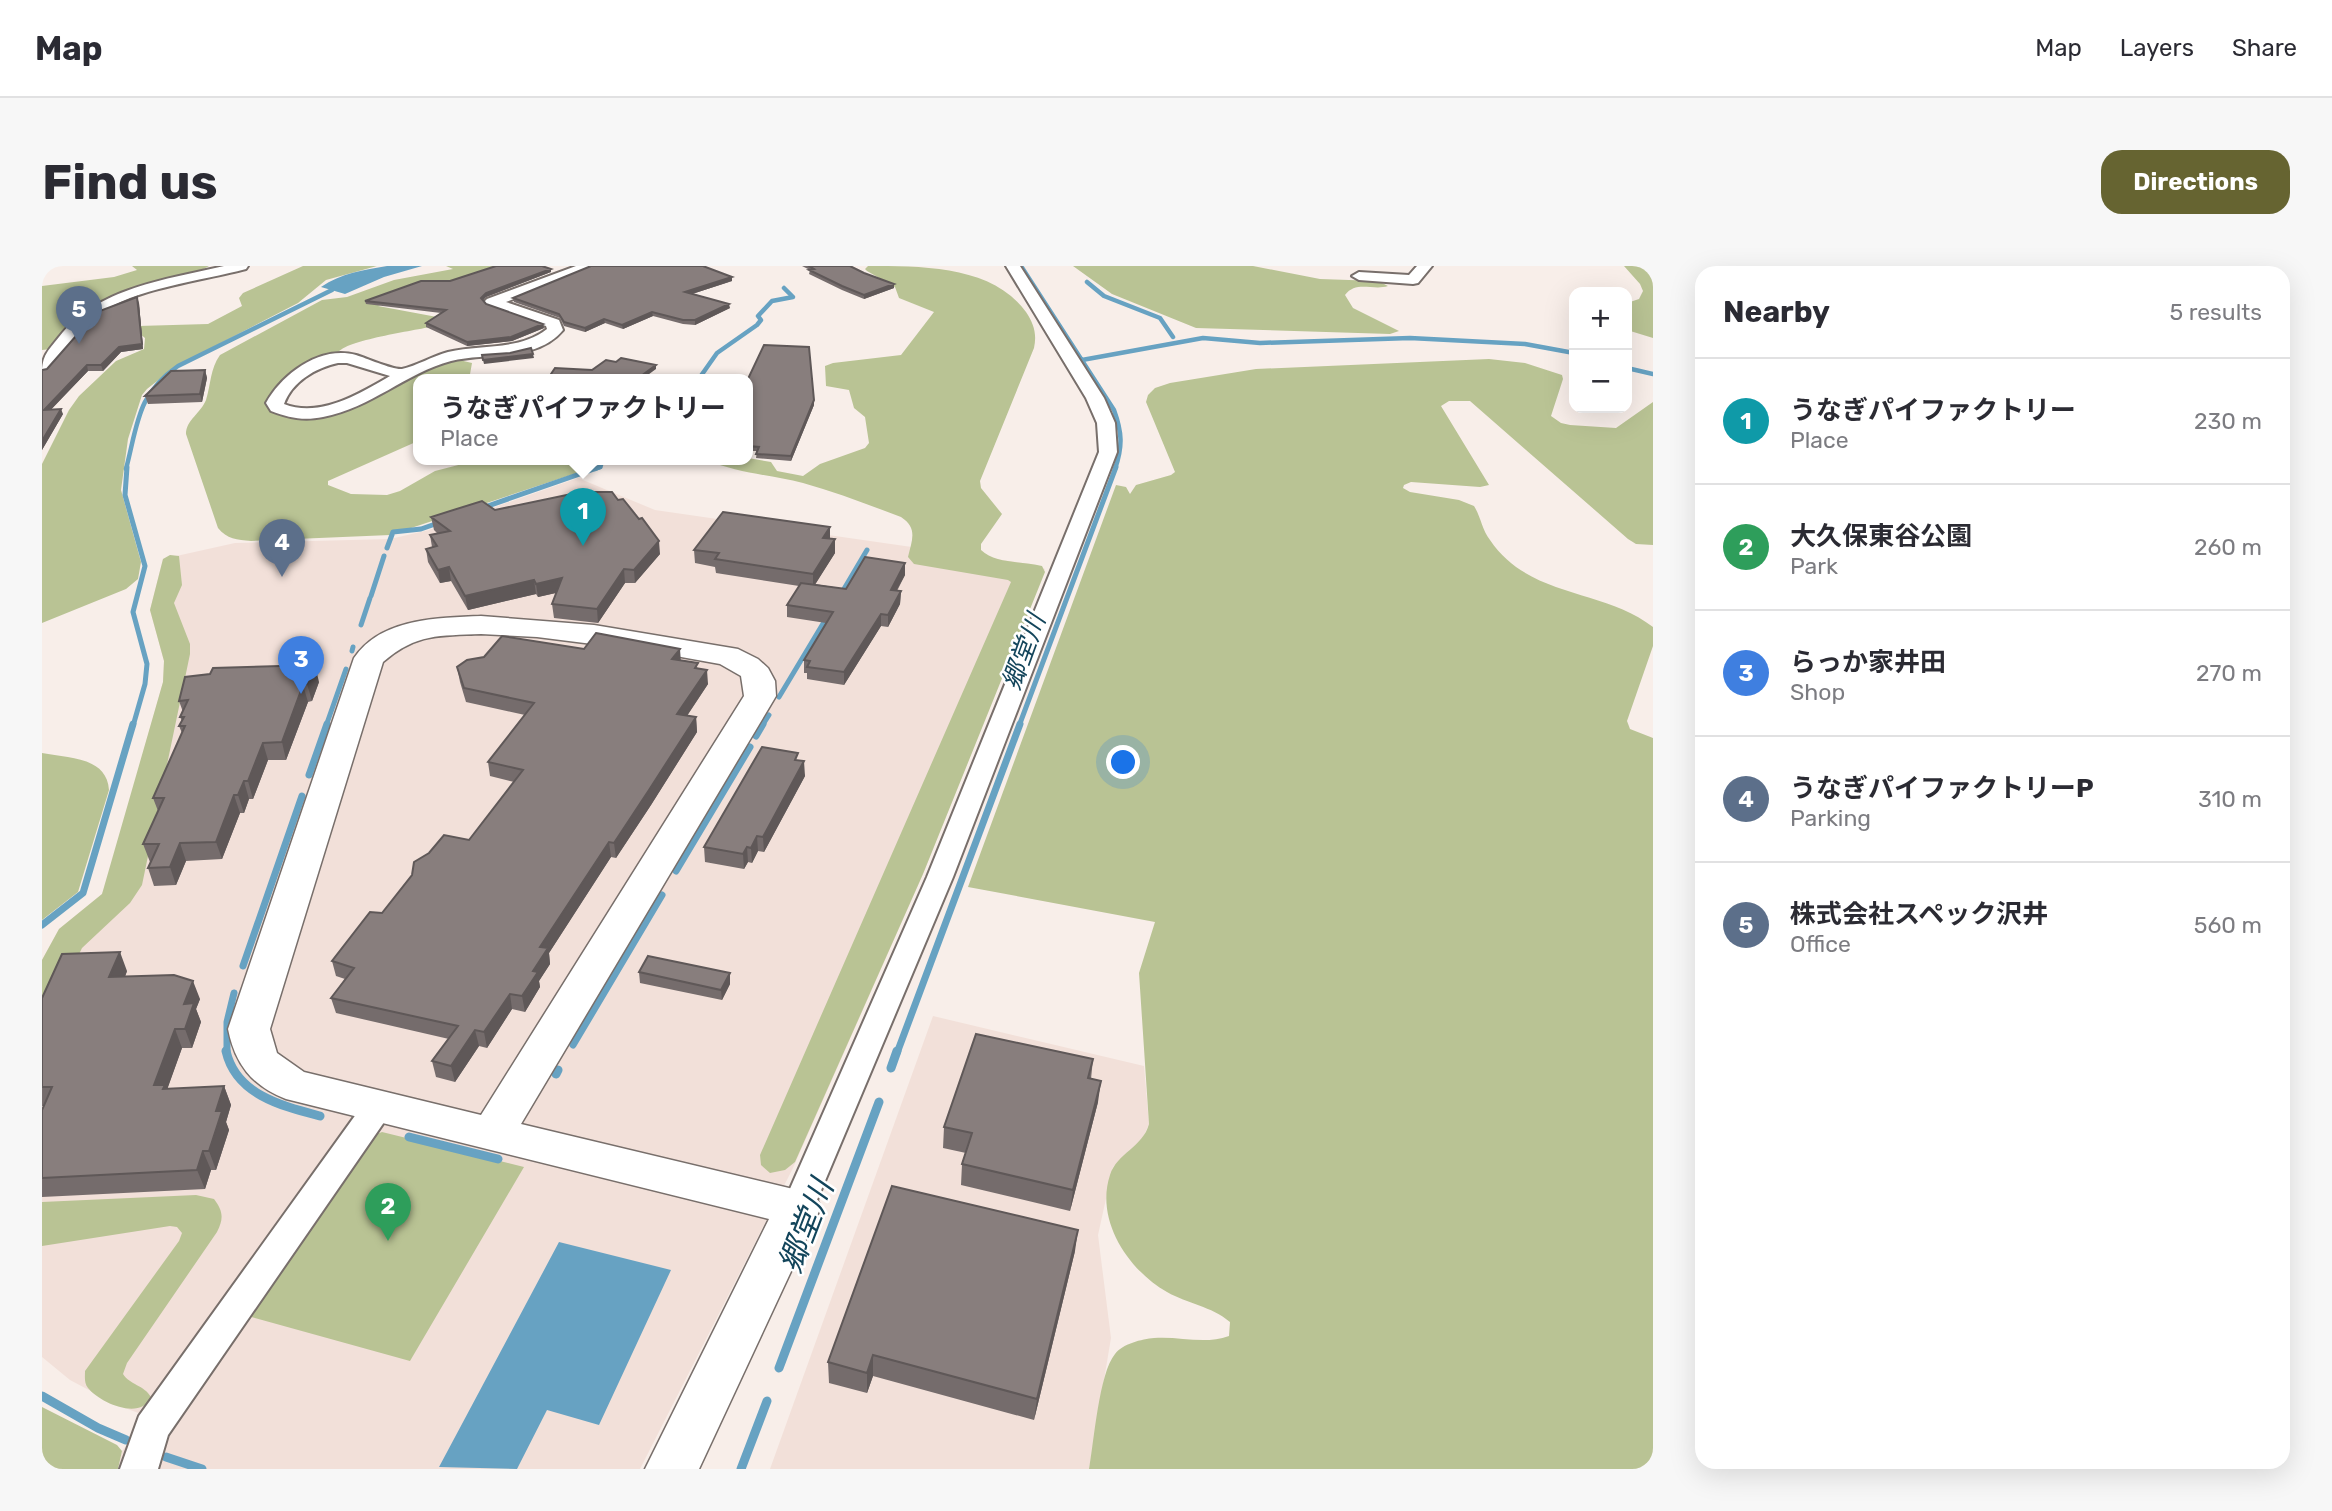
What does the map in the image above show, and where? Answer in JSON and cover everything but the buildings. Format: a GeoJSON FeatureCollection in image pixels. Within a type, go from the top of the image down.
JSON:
{"type":"FeatureCollection","features":[{"type":"Feature","properties":{"kind":"street"},"geometry":{"type":"LineString","coordinates":[[42,369],[84,319],[97,308],[132,295],[241,266]]}},
{"type":"Feature","properties":{"kind":"street"},"geometry":{"type":"LineString","coordinates":[[402,375],[348,358],[339,358],[298,375],[275,403],[282,410],[290,412],[335,408],[366,397],[423,365],[454,356],[523,347],[539,342],[555,330],[553,323],[492,302],[590,266]]}},
{"type":"Feature","properties":{"kind":"street"},"geometry":{"type":"LineString","coordinates":[[672,1469],[798,1208],[940,877],[1108,452],[1107,423],[1095,398],[1013,266]]}},
{"type":"Feature","properties":{"kind":"street"},"geometry":{"type":"LineString","coordinates":[[1359,276],[1413,280],[1425,266]]}},
{"type":"Feature","properties":{"kind":"street"},"geometry":{"type":"LineString","coordinates":[[492,1134],[760,696],[762,686],[759,677],[741,661],[727,656],[579,632],[508,626],[415,629],[383,641],[374,649],[249,1029],[252,1046],[260,1062],[273,1075],[292,1085],[378,1107],[798,1208]]}},
{"type":"Feature","properties":{"kind":"street"},"geometry":{"type":"LineString","coordinates":[[139,1469],[152,1428],[378,1107]]}},
{"type":"Feature","properties":{"kind":"shaded area"},"geometry":{"type":"Polygon","coordinates":[[[578,478],[655,510],[1037,565],[1045,569],[923,874],[793,1168],[640,1469],[118,1469],[122,1451],[149,1417],[117,1405],[70,1380],[42,1357],[42,960],[59,929],[102,894],[107,882],[163,682],[164,661],[150,610],[163,559],[235,543],[390,539],[429,530],[578,478]]]}},
{"type":"Feature","properties":{"kind":"shaded area"},"geometry":{"type":"Polygon","coordinates":[[[933,1016],[1144,1066],[1149,1124],[1142,1140],[1113,1167],[1098,1235],[1111,1338],[1089,1469],[770,1469],[933,1016]]]}},
{"type":"Feature","properties":{"kind":"green space"},"geometry":{"type":"Polygon","coordinates":[[[132,266],[209,266],[198,272],[95,304],[65,306],[76,320],[51,349],[42,350],[42,286],[114,277],[137,270],[132,266]]]}},
{"type":"Feature","properties":{"kind":"green space"},"geometry":{"type":"Polygon","coordinates":[[[303,266],[377,266],[326,280],[298,303],[176,366],[147,389],[142,395],[128,439],[121,490],[141,562],[138,579],[126,589],[42,623],[42,464],[79,396],[116,361],[144,349],[145,338],[139,333],[138,326],[208,324],[242,306],[239,298],[243,293],[303,266]]]}},
{"type":"Feature","properties":{"kind":"green space"},"geometry":{"type":"Polygon","coordinates":[[[446,266],[496,266],[378,306],[437,317],[434,326],[366,340],[343,348],[269,403],[310,415],[413,375],[413,443],[328,481],[328,485],[351,494],[387,495],[400,491],[435,471],[458,465],[592,465],[586,470],[390,535],[251,541],[233,538],[221,532],[186,434],[188,425],[206,400],[212,371],[220,355],[322,300],[347,297],[394,280],[453,269],[446,266]]]}},
{"type":"Feature","properties":{"kind":"green space"},"geometry":{"type":"Polygon","coordinates":[[[868,266],[934,268],[976,277],[995,285],[1012,297],[1029,316],[1035,334],[1034,348],[980,481],[981,488],[1002,514],[981,544],[981,550],[994,558],[1042,566],[1045,572],[923,874],[795,1162],[785,1170],[770,1173],[761,1165],[760,1155],[1011,582],[914,564],[908,557],[912,530],[901,517],[791,480],[721,465],[753,465],[753,459],[771,462],[777,471],[803,476],[820,464],[865,448],[869,443],[865,417],[854,408],[849,390],[826,386],[825,366],[901,355],[934,312],[899,298],[895,287],[865,269],[868,266]]]}},
{"type":"Feature","properties":{"kind":"green space"},"geometry":{"type":"Polygon","coordinates":[[[1073,266],[1253,266],[1320,279],[1378,281],[1388,286],[1354,288],[1345,295],[1353,308],[1399,331],[1390,334],[1196,328],[1112,294],[1073,266]]]}},
{"type":"Feature","properties":{"kind":"green space"},"geometry":{"type":"Polygon","coordinates":[[[1624,266],[1646,266],[1653,271],[1653,338],[1632,332],[1632,301],[1639,299],[1643,291],[1624,266]]]}},
{"type":"Feature","properties":{"kind":"green space"},"geometry":{"type":"Polygon","coordinates":[[[455,359],[472,363],[470,374],[416,374],[455,359]]]}},
{"type":"Feature","properties":{"kind":"green space"},"geometry":{"type":"Polygon","coordinates":[[[1489,359],[1525,363],[1562,375],[1551,416],[1561,423],[1616,428],[1653,402],[1653,545],[1636,544],[1628,539],[1470,401],[1449,401],[1441,406],[1489,485],[1480,487],[1411,482],[1403,488],[1410,492],[1459,500],[1474,506],[1490,540],[1506,559],[1525,573],[1634,614],[1653,627],[1653,646],[1627,721],[1630,729],[1653,738],[1653,1469],[1089,1469],[1101,1392],[1109,1363],[1118,1350],[1149,1339],[1210,1340],[1229,1336],[1230,1322],[1167,1292],[1140,1271],[1118,1242],[1107,1209],[1107,1192],[1113,1167],[1141,1139],[1149,1124],[1139,973],[1155,922],[968,887],[1116,485],[1126,487],[1130,494],[1136,485],[1175,472],[1146,402],[1148,395],[1155,388],[1170,383],[1256,369],[1489,359]]]}},
{"type":"Feature","properties":{"kind":"green space"},"geometry":{"type":"Polygon","coordinates":[[[170,555],[179,556],[182,585],[174,603],[190,644],[190,654],[142,885],[130,903],[82,948],[42,1030],[42,960],[59,929],[102,894],[163,682],[164,661],[150,610],[163,559],[170,555]]]}},
{"type":"Feature","properties":{"kind":"green space"},"geometry":{"type":"Polygon","coordinates":[[[42,753],[75,758],[94,765],[107,779],[109,790],[78,892],[42,920],[42,753]]]}},
{"type":"Feature","properties":{"kind":"green space"},"geometry":{"type":"Polygon","coordinates":[[[382,1132],[524,1167],[410,1361],[244,1315],[367,1138],[382,1132]]]}},
{"type":"Feature","properties":{"kind":"green space"},"geometry":{"type":"Polygon","coordinates":[[[196,1195],[214,1199],[219,1207],[222,1219],[217,1232],[127,1363],[123,1374],[151,1397],[139,1408],[130,1409],[111,1404],[88,1388],[85,1371],[179,1241],[182,1233],[177,1227],[170,1226],[42,1246],[42,1202],[196,1195]]]}},
{"type":"Feature","properties":{"kind":"green space"},"geometry":{"type":"Polygon","coordinates":[[[42,1407],[117,1445],[122,1451],[118,1469],[42,1469],[42,1407]]]}},
{"type":"Feature","properties":{"kind":"water"},"geometry":{"type":"Polygon","coordinates":[[[387,266],[422,266],[384,277],[345,294],[321,287],[345,275],[387,266]]]}},
{"type":"Feature","properties":{"kind":"water"},"geometry":{"type":"Polygon","coordinates":[[[559,1242],[671,1270],[599,1425],[547,1410],[517,1469],[439,1467],[559,1242]]]}},
{"type":"Feature","properties":{"kind":"waterway","name":"郷堂川"},"geometry":{"type":"LineString","coordinates":[[1021,266],[1114,410],[1120,439],[1115,469]]}},
{"type":"Feature","properties":{"kind":"waterway"},"geometry":{"type":"LineString","coordinates":[[1087,282],[1104,296],[1160,318],[1173,337]]}},
{"type":"Feature","properties":{"kind":"waterway"},"geometry":{"type":"LineString","coordinates":[[702,374],[717,353],[757,325],[761,320],[758,316],[772,301],[793,297],[784,288]]}},
{"type":"Feature","properties":{"kind":"waterway"},"geometry":{"type":"LineString","coordinates":[[126,469],[141,411],[154,387],[164,377],[178,366],[332,290]]}},
{"type":"Feature","properties":{"kind":"waterway"},"geometry":{"type":"LineString","coordinates":[[1082,360],[1203,338],[1260,343],[1410,338],[1525,344],[1569,352]]}},
{"type":"Feature","properties":{"kind":"waterway"},"geometry":{"type":"LineString","coordinates":[[1632,369],[1653,374]]}},
{"type":"Feature","properties":{"kind":"waterway"},"geometry":{"type":"LineString","coordinates":[[127,467],[125,495],[145,566],[133,612],[147,664],[145,684],[133,726]]}},
{"type":"Feature","properties":{"kind":"waterway"},"geometry":{"type":"LineString","coordinates":[[482,508],[600,467]]}},
{"type":"Feature","properties":{"kind":"waterway"},"geometry":{"type":"LineString","coordinates":[[595,469],[600,467]]}},
{"type":"Feature","properties":{"kind":"waterway","name":"郷堂川"},"geometry":{"type":"LineString","coordinates":[[1019,726],[1116,467]]}},
{"type":"Feature","properties":{"kind":"waterway"},"geometry":{"type":"LineString","coordinates":[[387,548],[393,532],[421,529],[441,522]]}},
{"type":"Feature","properties":{"kind":"waterway"},"geometry":{"type":"LineString","coordinates":[[841,594],[867,550]]}},
{"type":"Feature","properties":{"kind":"waterway"},"geometry":{"type":"LineString","coordinates":[[371,596],[384,556]]}},
{"type":"Feature","properties":{"kind":"waterway"},"geometry":{"type":"LineString","coordinates":[[361,625],[370,598]]}},
{"type":"Feature","properties":{"kind":"waterway"},"geometry":{"type":"LineString","coordinates":[[779,697],[827,617]]}},
{"type":"Feature","properties":{"kind":"waterway"},"geometry":{"type":"LineString","coordinates":[[352,651],[353,647]]}},
{"type":"Feature","properties":{"kind":"waterway"},"geometry":{"type":"LineString","coordinates":[[326,726],[346,669]]}},
{"type":"Feature","properties":{"kind":"waterway"},"geometry":{"type":"LineString","coordinates":[[762,726],[769,715]]}},
{"type":"Feature","properties":{"kind":"waterway"},"geometry":{"type":"LineString","coordinates":[[42,925],[83,893],[133,724]]}},
{"type":"Feature","properties":{"kind":"waterway"},"geometry":{"type":"LineString","coordinates":[[309,775],[327,724]]}},
{"type":"Feature","properties":{"kind":"waterway"},"geometry":{"type":"LineString","coordinates":[[756,736],[763,724]]}},
{"type":"Feature","properties":{"kind":"waterway","name":"郷堂川"},"geometry":{"type":"LineString","coordinates":[[897,1053],[1020,724]]}},
{"type":"Feature","properties":{"kind":"waterway"},"geometry":{"type":"LineString","coordinates":[[676,871],[750,747]]}},
{"type":"Feature","properties":{"kind":"waterway"},"geometry":{"type":"LineString","coordinates":[[243,966],[302,796]]}},
{"type":"Feature","properties":{"kind":"waterway"},"geometry":{"type":"LineString","coordinates":[[573,1045],[662,895]]}},
{"type":"Feature","properties":{"kind":"waterway"},"geometry":{"type":"LineString","coordinates":[[227,1053],[227,1022],[234,993]]}},
{"type":"Feature","properties":{"kind":"waterway"},"geometry":{"type":"LineString","coordinates":[[226,1051],[231,1066],[250,1088],[276,1103],[320,1116]]}},
{"type":"Feature","properties":{"kind":"waterway","name":"郷堂川"},"geometry":{"type":"LineString","coordinates":[[891,1068],[897,1051]]}},
{"type":"Feature","properties":{"kind":"waterway"},"geometry":{"type":"LineString","coordinates":[[556,1074],[558,1070]]}},
{"type":"Feature","properties":{"kind":"waterway","name":"郷堂川"},"geometry":{"type":"LineString","coordinates":[[779,1368],[879,1102]]}},
{"type":"Feature","properties":{"kind":"waterway"},"geometry":{"type":"LineString","coordinates":[[409,1137],[498,1159]]}},
{"type":"Feature","properties":{"kind":"waterway"},"geometry":{"type":"LineString","coordinates":[[42,1396],[98,1428],[126,1440]]}},
{"type":"Feature","properties":{"kind":"waterway","name":"郷堂川"},"geometry":{"type":"LineString","coordinates":[[741,1469],[767,1401]]}},
{"type":"Feature","properties":{"kind":"waterway"},"geometry":{"type":"LineString","coordinates":[[166,1457],[202,1469]]}},
{"type":"Feature","properties":{"kind":"place","name":"株式会社スペック沢井"},"geometry":{"type":"Point","coordinates":[79,344]}},
{"type":"Feature","properties":{"kind":"place","name":"うなぎパイファクトリー"},"geometry":{"type":"Point","coordinates":[583,546]}},
{"type":"Feature","properties":{"kind":"place","name":"うなぎパイファクトリーP"},"geometry":{"type":"Point","coordinates":[282,577]}},
{"type":"Feature","properties":{"kind":"place","name":"らっか家井田"},"geometry":{"type":"Point","coordinates":[301,694]}},
{"type":"Feature","properties":{"kind":"place","name":"大久保東谷公園"},"geometry":{"type":"Point","coordinates":[388,1241]}}]}
